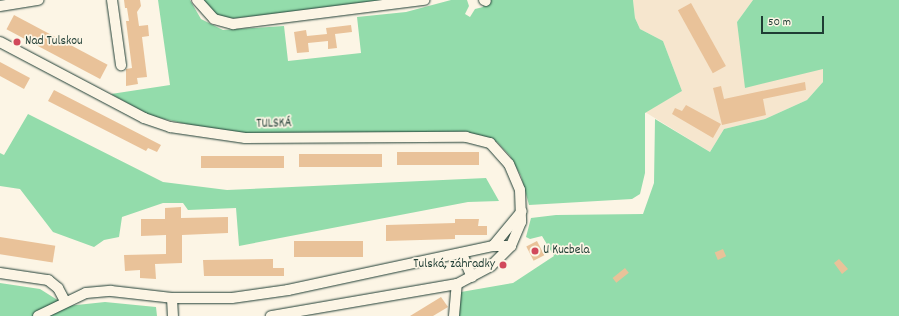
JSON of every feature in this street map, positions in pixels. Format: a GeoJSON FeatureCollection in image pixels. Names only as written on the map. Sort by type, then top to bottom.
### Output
{"type":"FeatureCollection","features":[{"type":"Feature","properties":{"kind":"street"},"geometry":{"type":"LineString","coordinates":[[0,6],[39,0]]}},
{"type":"Feature","properties":{"kind":"street"},"geometry":{"type":"LineString","coordinates":[[112,0],[121,65]]}},
{"type":"Feature","properties":{"kind":"street"},"geometry":{"type":"LineString","coordinates":[[197,0],[214,19],[233,24],[424,0]]}},
{"type":"Feature","properties":{"kind":"street","name":"TULSKÁ"},"geometry":{"type":"LineString","coordinates":[[0,42],[144,118],[196,133],[246,138],[446,136],[480,139],[497,148],[509,164],[520,190],[522,211],[520,230],[511,246],[495,262],[472,277],[457,284],[271,316]]}},
{"type":"Feature","properties":{"kind":"street"},"geometry":{"type":"LineString","coordinates":[[493,246],[522,211]]}},
{"type":"Feature","properties":{"kind":"street"},"geometry":{"type":"LineString","coordinates":[[38,316],[65,301],[97,291],[172,298],[220,299],[261,294],[462,254],[493,246],[511,246]]}},
{"type":"Feature","properties":{"kind":"street"},"geometry":{"type":"LineString","coordinates":[[462,254],[472,277]]}},
{"type":"Feature","properties":{"kind":"street"},"geometry":{"type":"LineString","coordinates":[[0,273],[48,280],[58,288],[65,301]]}},
{"type":"Feature","properties":{"kind":"street"},"geometry":{"type":"LineString","coordinates":[[454,316],[457,284]]}},
{"type":"Feature","properties":{"kind":"street"},"geometry":{"type":"LineString","coordinates":[[172,298],[173,316]]}},
{"type":"Feature","properties":{"kind":"shaded area"},"geometry":{"type":"Polygon","coordinates":[[[633,0],[753,0],[737,22],[824,69],[823,82],[807,100],[765,119],[724,129],[710,152],[645,112],[682,91],[663,41],[640,29],[635,18],[633,0]]]}},
{"type":"Feature","properties":{"kind":"green space"},"geometry":{"type":"Polygon","coordinates":[[[158,0],[190,0],[201,19],[223,30],[284,26],[288,61],[361,53],[357,17],[406,12],[451,0],[467,0],[469,6],[465,14],[470,17],[475,9],[483,7],[486,0],[633,0],[635,18],[640,29],[663,41],[682,91],[645,113],[645,173],[640,194],[632,199],[529,205],[521,176],[510,156],[497,142],[480,135],[253,134],[217,131],[151,116],[111,94],[170,85],[158,0]]]}},
{"type":"Feature","properties":{"kind":"green space"},"geometry":{"type":"Polygon","coordinates":[[[201,0],[405,0],[228,19],[216,16],[201,0]]]}},
{"type":"Feature","properties":{"kind":"green space"},"geometry":{"type":"Polygon","coordinates":[[[753,0],[899,0],[899,316],[458,316],[461,292],[513,283],[554,256],[542,236],[530,239],[526,237],[531,218],[556,215],[643,214],[654,183],[655,119],[710,152],[724,129],[765,119],[807,100],[823,82],[823,69],[745,88],[737,22],[753,0]]]}},
{"type":"Feature","properties":{"kind":"green space"},"geometry":{"type":"Polygon","coordinates":[[[28,114],[163,182],[227,190],[486,178],[499,201],[468,202],[239,246],[236,208],[188,210],[183,203],[163,203],[122,217],[119,237],[104,240],[94,247],[53,232],[20,189],[0,186],[0,153],[4,155],[28,114]]]}},
{"type":"Feature","properties":{"kind":"green space"},"geometry":{"type":"Polygon","coordinates":[[[0,283],[40,289],[67,306],[105,302],[156,307],[157,316],[0,316],[0,283]]]}},
{"type":"Feature","properties":{"kind":"building"},"geometry":{"type":"Polygon","coordinates":[[[124,0],[140,0],[141,6],[137,12],[139,26],[148,25],[149,36],[142,37],[147,77],[137,78],[138,84],[126,86],[126,69],[132,68],[126,21],[129,21],[124,0]]]}},
{"type":"Feature","properties":{"kind":"building"},"geometry":{"type":"Polygon","coordinates":[[[691,3],[726,66],[713,73],[678,10],[691,3]]]}},
{"type":"Feature","properties":{"kind":"building"},"geometry":{"type":"Polygon","coordinates":[[[14,15],[108,65],[100,79],[6,29],[14,15]]]}},
{"type":"Feature","properties":{"kind":"building"},"geometry":{"type":"Polygon","coordinates":[[[351,25],[352,32],[335,34],[337,48],[328,49],[328,41],[308,43],[309,52],[297,53],[294,32],[306,30],[307,36],[327,34],[326,28],[351,25]]]}},
{"type":"Feature","properties":{"kind":"building"},"geometry":{"type":"Polygon","coordinates":[[[0,62],[30,78],[24,89],[0,76],[0,62]]]}},
{"type":"Feature","properties":{"kind":"building"},"geometry":{"type":"Polygon","coordinates":[[[805,82],[806,90],[763,99],[766,115],[722,125],[713,88],[721,86],[724,99],[805,82]]]}},
{"type":"Feature","properties":{"kind":"building"},"geometry":{"type":"Polygon","coordinates":[[[54,90],[161,145],[157,152],[148,148],[146,151],[48,101],[54,90]]]}},
{"type":"Feature","properties":{"kind":"building"},"geometry":{"type":"Polygon","coordinates":[[[686,105],[721,124],[713,138],[672,114],[675,108],[682,111],[686,105]]]}},
{"type":"Feature","properties":{"kind":"building"},"geometry":{"type":"Polygon","coordinates":[[[397,152],[479,152],[479,165],[397,165],[397,152]]]}},
{"type":"Feature","properties":{"kind":"building"},"geometry":{"type":"Polygon","coordinates":[[[299,154],[382,154],[382,167],[299,167],[299,154]]]}},
{"type":"Feature","properties":{"kind":"building"},"geometry":{"type":"Polygon","coordinates":[[[201,156],[284,156],[284,168],[201,168],[201,156]]]}},
{"type":"Feature","properties":{"kind":"building"},"geometry":{"type":"Polygon","coordinates":[[[181,207],[181,218],[228,217],[228,233],[182,235],[182,263],[155,264],[156,279],[140,278],[140,270],[125,271],[124,255],[166,254],[166,235],[141,236],[141,219],[165,219],[165,208],[181,207]]]}},
{"type":"Feature","properties":{"kind":"building"},"geometry":{"type":"Polygon","coordinates":[[[455,219],[479,219],[478,226],[487,226],[487,235],[455,235],[455,239],[386,241],[386,225],[455,223],[455,219]]]}},
{"type":"Feature","properties":{"kind":"building"},"geometry":{"type":"Polygon","coordinates":[[[0,237],[55,246],[53,263],[0,254],[0,237]]]}},
{"type":"Feature","properties":{"kind":"building"},"geometry":{"type":"Polygon","coordinates":[[[294,241],[363,241],[363,257],[294,257],[294,241]]]}},
{"type":"Feature","properties":{"kind":"building","name":"U Kucbela"},"geometry":{"type":"Polygon","coordinates":[[[537,241],[544,255],[534,261],[526,246],[537,241]]]}},
{"type":"Feature","properties":{"kind":"building"},"geometry":{"type":"Polygon","coordinates":[[[723,249],[726,256],[718,260],[715,253],[723,249]]]}},
{"type":"Feature","properties":{"kind":"building"},"geometry":{"type":"Polygon","coordinates":[[[273,259],[273,268],[284,268],[284,276],[204,276],[203,260],[273,259]]]}},
{"type":"Feature","properties":{"kind":"building"},"geometry":{"type":"Polygon","coordinates":[[[839,259],[848,269],[842,274],[834,263],[839,259]]]}},
{"type":"Feature","properties":{"kind":"building"},"geometry":{"type":"Polygon","coordinates":[[[625,268],[629,273],[616,283],[613,278],[625,268]]]}},
{"type":"Feature","properties":{"kind":"building"},"geometry":{"type":"Polygon","coordinates":[[[441,297],[448,307],[433,316],[410,316],[441,297]]]}},
{"type":"Feature","properties":{"kind":"place","name":"Nad Tulskou"},"geometry":{"type":"Point","coordinates":[17,42]}},
{"type":"Feature","properties":{"kind":"place","name":"U Kucbela"},"geometry":{"type":"Point","coordinates":[535,251]}},
{"type":"Feature","properties":{"kind":"place","name":"Tulská, záhradky"},"geometry":{"type":"Point","coordinates":[503,265]}}]}
